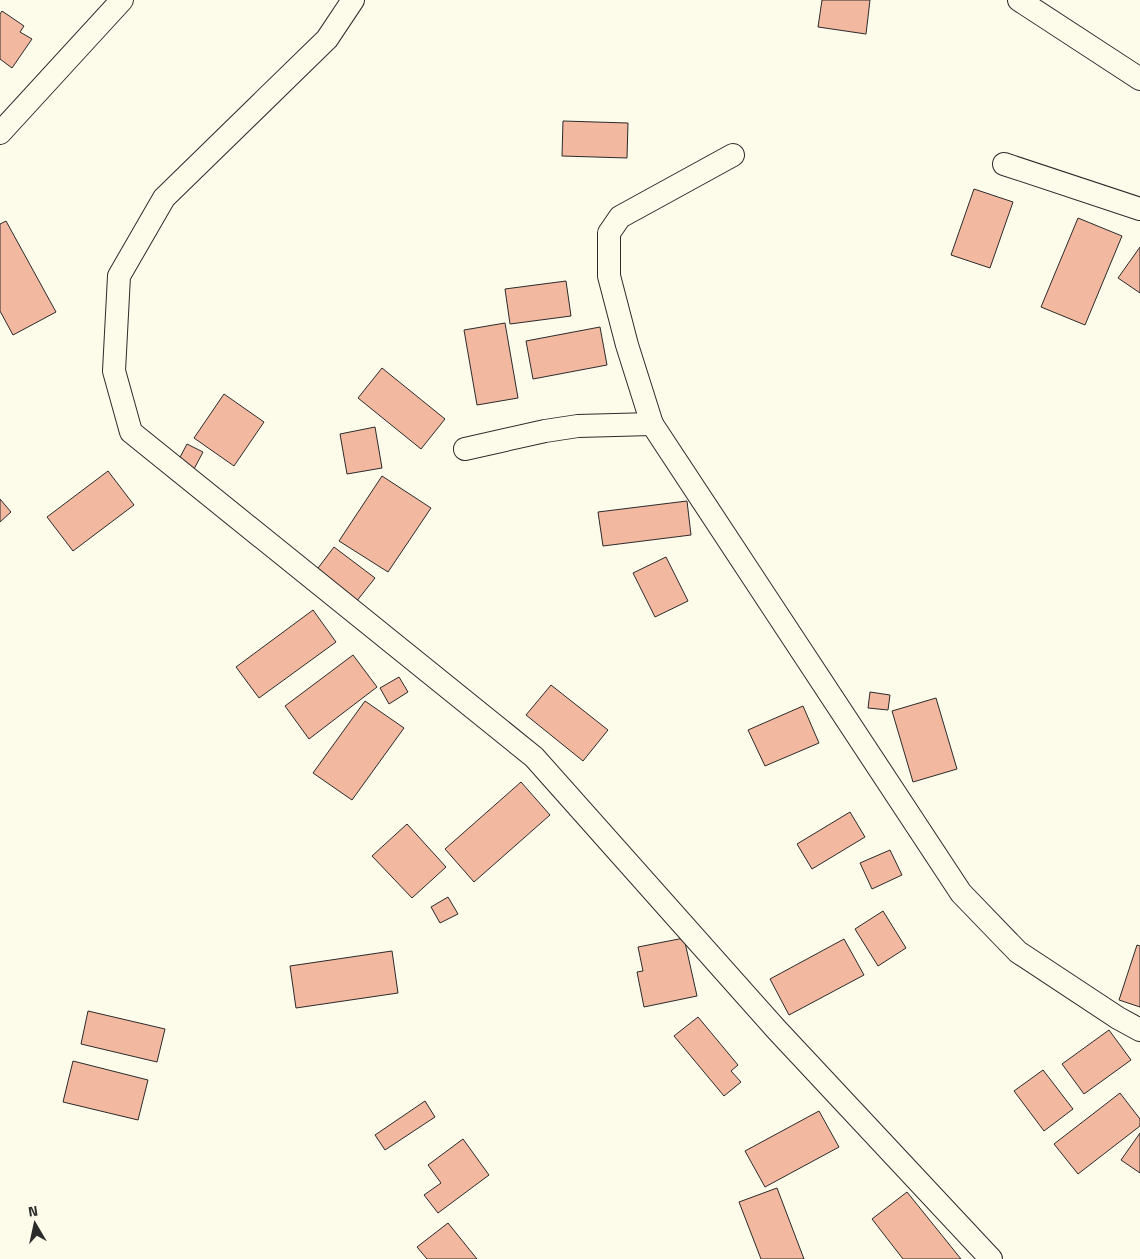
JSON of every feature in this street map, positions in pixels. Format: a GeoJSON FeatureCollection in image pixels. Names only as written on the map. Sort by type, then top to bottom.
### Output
{"type":"FeatureCollection","features":[{"type":"Feature","properties":{"kind":"street"},"geometry":{"type":"LineString","coordinates":[[0,134],[122,0]]}},
{"type":"Feature","properties":{"kind":"street"},"geometry":{"type":"LineString","coordinates":[[354,0],[327,39],[164,198],[119,276],[114,371],[131,432],[534,758],[776,1029],[991,1259]]}},
{"type":"Feature","properties":{"kind":"street"},"geometry":{"type":"LineString","coordinates":[[1019,0],[1140,79]]}},
{"type":"Feature","properties":{"kind":"street"},"geometry":{"type":"LineString","coordinates":[[733,155],[620,217],[609,233],[609,276],[627,345],[652,424],[961,893],[1018,952],[1118,1018],[1140,1030]]}},
{"type":"Feature","properties":{"kind":"street"},"geometry":{"type":"LineString","coordinates":[[1004,164],[1140,209]]}},
{"type":"Feature","properties":{"kind":"street"},"geometry":{"type":"LineString","coordinates":[[465,449],[578,426],[652,424]]}},
{"type":"Feature","properties":{"kind":"building"},"geometry":{"type":"Polygon","coordinates":[[[822,0],[870,0],[866,34],[818,27],[822,0]]]}},
{"type":"Feature","properties":{"kind":"building"},"geometry":{"type":"Polygon","coordinates":[[[2,11],[24,26],[20,32],[32,39],[12,68],[0,59],[0,14],[2,11]]]}},
{"type":"Feature","properties":{"kind":"building"},"geometry":{"type":"Polygon","coordinates":[[[563,121],[628,123],[627,158],[562,156],[563,121]]]}},
{"type":"Feature","properties":{"kind":"building"},"geometry":{"type":"Polygon","coordinates":[[[974,189],[1013,202],[990,268],[951,255],[974,189]]]}},
{"type":"Feature","properties":{"kind":"building"},"geometry":{"type":"Polygon","coordinates":[[[1078,218],[1122,236],[1085,325],[1041,307],[1078,218]]]}},
{"type":"Feature","properties":{"kind":"building"},"geometry":{"type":"Polygon","coordinates":[[[6,221],[56,312],[13,335],[0,311],[0,224],[6,221]]]}},
{"type":"Feature","properties":{"kind":"building"},"geometry":{"type":"Polygon","coordinates":[[[1140,247],[1140,293],[1118,278],[1140,247]]]}},
{"type":"Feature","properties":{"kind":"building"},"geometry":{"type":"Polygon","coordinates":[[[566,281],[571,316],[510,324],[505,289],[566,281]]]}},
{"type":"Feature","properties":{"kind":"building"},"geometry":{"type":"Polygon","coordinates":[[[505,323],[518,398],[477,405],[464,330],[505,323]]]}},
{"type":"Feature","properties":{"kind":"building"},"geometry":{"type":"Polygon","coordinates":[[[600,327],[607,365],[533,379],[526,341],[600,327]]]}},
{"type":"Feature","properties":{"kind":"building"},"geometry":{"type":"Polygon","coordinates":[[[382,368],[445,419],[421,449],[358,398],[382,368]]]}},
{"type":"Feature","properties":{"kind":"building"},"geometry":{"type":"Polygon","coordinates":[[[224,394],[264,422],[234,466],[194,438],[224,394]]]}},
{"type":"Feature","properties":{"kind":"building"},"geometry":{"type":"Polygon","coordinates":[[[375,427],[382,468],[347,474],[340,434],[375,427]]]}},
{"type":"Feature","properties":{"kind":"building"},"geometry":{"type":"Polygon","coordinates":[[[187,444],[203,452],[193,471],[177,463],[187,444]]]}},
{"type":"Feature","properties":{"kind":"building"},"geometry":{"type":"Polygon","coordinates":[[[108,471],[134,505],[73,551],[47,517],[108,471]]]}},
{"type":"Feature","properties":{"kind":"building"},"geometry":{"type":"Polygon","coordinates":[[[382,476],[431,508],[388,572],[339,541],[382,476]]]}},
{"type":"Feature","properties":{"kind":"building"},"geometry":{"type":"Polygon","coordinates":[[[0,499],[11,512],[0,522],[0,499]]]}},
{"type":"Feature","properties":{"kind":"building"},"geometry":{"type":"Polygon","coordinates":[[[687,501],[691,535],[603,546],[598,512],[687,501]]]}},
{"type":"Feature","properties":{"kind":"building"},"geometry":{"type":"Polygon","coordinates":[[[334,547],[375,578],[356,602],[315,572],[334,547]]]}},
{"type":"Feature","properties":{"kind":"building"},"geometry":{"type":"Polygon","coordinates":[[[666,557],[688,601],[655,617],[633,573],[666,557]]]}},
{"type":"Feature","properties":{"kind":"building"},"geometry":{"type":"Polygon","coordinates":[[[313,610],[336,642],[259,698],[236,667],[313,610]]]}},
{"type":"Feature","properties":{"kind":"building"},"geometry":{"type":"Polygon","coordinates":[[[353,655],[377,687],[309,739],[285,706],[353,655]]]}},
{"type":"Feature","properties":{"kind":"building"},"geometry":{"type":"Polygon","coordinates":[[[399,677],[408,692],[389,704],[380,688],[399,677]]]}},
{"type":"Feature","properties":{"kind":"building"},"geometry":{"type":"Polygon","coordinates":[[[551,685],[608,730],[583,761],[526,715],[551,685]]]}},
{"type":"Feature","properties":{"kind":"building"},"geometry":{"type":"Polygon","coordinates":[[[870,692],[890,695],[888,710],[868,708],[870,692]]]}},
{"type":"Feature","properties":{"kind":"building"},"geometry":{"type":"Polygon","coordinates":[[[936,698],[957,769],[913,782],[892,711],[936,698]]]}},
{"type":"Feature","properties":{"kind":"building"},"geometry":{"type":"Polygon","coordinates":[[[365,701],[404,728],[352,800],[313,773],[365,701]]]}},
{"type":"Feature","properties":{"kind":"building"},"geometry":{"type":"Polygon","coordinates":[[[803,706],[819,743],[765,766],[748,730],[803,706]]]}},
{"type":"Feature","properties":{"kind":"building"},"geometry":{"type":"Polygon","coordinates":[[[521,782],[550,815],[474,882],[445,849],[521,782]]]}},
{"type":"Feature","properties":{"kind":"building"},"geometry":{"type":"Polygon","coordinates":[[[850,812],[865,837],[812,869],[797,844],[850,812]]]}},
{"type":"Feature","properties":{"kind":"building"},"geometry":{"type":"Polygon","coordinates":[[[407,824],[446,867],[412,898],[372,856],[407,824]]]}},
{"type":"Feature","properties":{"kind":"building"},"geometry":{"type":"Polygon","coordinates":[[[890,850],[902,875],[872,889],[860,863],[890,850]]]}},
{"type":"Feature","properties":{"kind":"building"},"geometry":{"type":"Polygon","coordinates":[[[448,897],[458,914],[440,923],[431,907],[448,897]]]}},
{"type":"Feature","properties":{"kind":"building"},"geometry":{"type":"Polygon","coordinates":[[[883,911],[906,948],[878,966],[855,929],[883,911]]]}},
{"type":"Feature","properties":{"kind":"building"},"geometry":{"type":"Polygon","coordinates":[[[684,938],[697,996],[644,1007],[637,972],[643,971],[638,947],[684,938]]]}},
{"type":"Feature","properties":{"kind":"building"},"geometry":{"type":"Polygon","coordinates":[[[844,939],[864,975],[789,1015],[770,979],[844,939]]]}},
{"type":"Feature","properties":{"kind":"building"},"geometry":{"type":"Polygon","coordinates":[[[1137,945],[1140,946],[1140,1007],[1119,1000],[1137,945]]]}},
{"type":"Feature","properties":{"kind":"building"},"geometry":{"type":"Polygon","coordinates":[[[392,951],[398,993],[296,1008],[290,966],[392,951]]]}},
{"type":"Feature","properties":{"kind":"building"},"geometry":{"type":"Polygon","coordinates":[[[88,1011],[165,1029],[157,1062],[81,1044],[88,1011]]]}},
{"type":"Feature","properties":{"kind":"building"},"geometry":{"type":"Polygon","coordinates":[[[698,1017],[738,1065],[731,1071],[741,1082],[724,1096],[674,1036],[698,1017]]]}},
{"type":"Feature","properties":{"kind":"building"},"geometry":{"type":"Polygon","coordinates":[[[1109,1030],[1131,1060],[1084,1094],[1062,1064],[1109,1030]]]}},
{"type":"Feature","properties":{"kind":"building"},"geometry":{"type":"Polygon","coordinates":[[[73,1061],[148,1080],[138,1120],[63,1102],[73,1061]]]}},
{"type":"Feature","properties":{"kind":"building"},"geometry":{"type":"Polygon","coordinates":[[[1043,1070],[1073,1109],[1044,1131],[1014,1091],[1043,1070]]]}},
{"type":"Feature","properties":{"kind":"building"},"geometry":{"type":"Polygon","coordinates":[[[1120,1093],[1140,1119],[1140,1126],[1078,1174],[1054,1144],[1120,1093]]]}},
{"type":"Feature","properties":{"kind":"building"},"geometry":{"type":"Polygon","coordinates":[[[425,1101],[435,1117],[385,1150],[375,1135],[425,1101]]]}},
{"type":"Feature","properties":{"kind":"building"},"geometry":{"type":"Polygon","coordinates":[[[819,1111],[839,1147],[765,1187],[745,1151],[819,1111]]]}},
{"type":"Feature","properties":{"kind":"building"},"geometry":{"type":"Polygon","coordinates":[[[1140,1133],[1140,1173],[1121,1160],[1140,1133]]]}},
{"type":"Feature","properties":{"kind":"building"},"geometry":{"type":"Polygon","coordinates":[[[463,1139],[489,1175],[438,1213],[424,1195],[441,1183],[428,1165],[463,1139]]]}},
{"type":"Feature","properties":{"kind":"building"},"geometry":{"type":"Polygon","coordinates":[[[777,1188],[804,1259],[761,1259],[739,1202],[777,1188]]]}},
{"type":"Feature","properties":{"kind":"building"},"geometry":{"type":"Polygon","coordinates":[[[907,1192],[961,1259],[903,1259],[872,1219],[907,1192]]]}},
{"type":"Feature","properties":{"kind":"building"},"geometry":{"type":"Polygon","coordinates":[[[448,1223],[477,1259],[427,1259],[417,1247],[448,1223]]]}}]}
